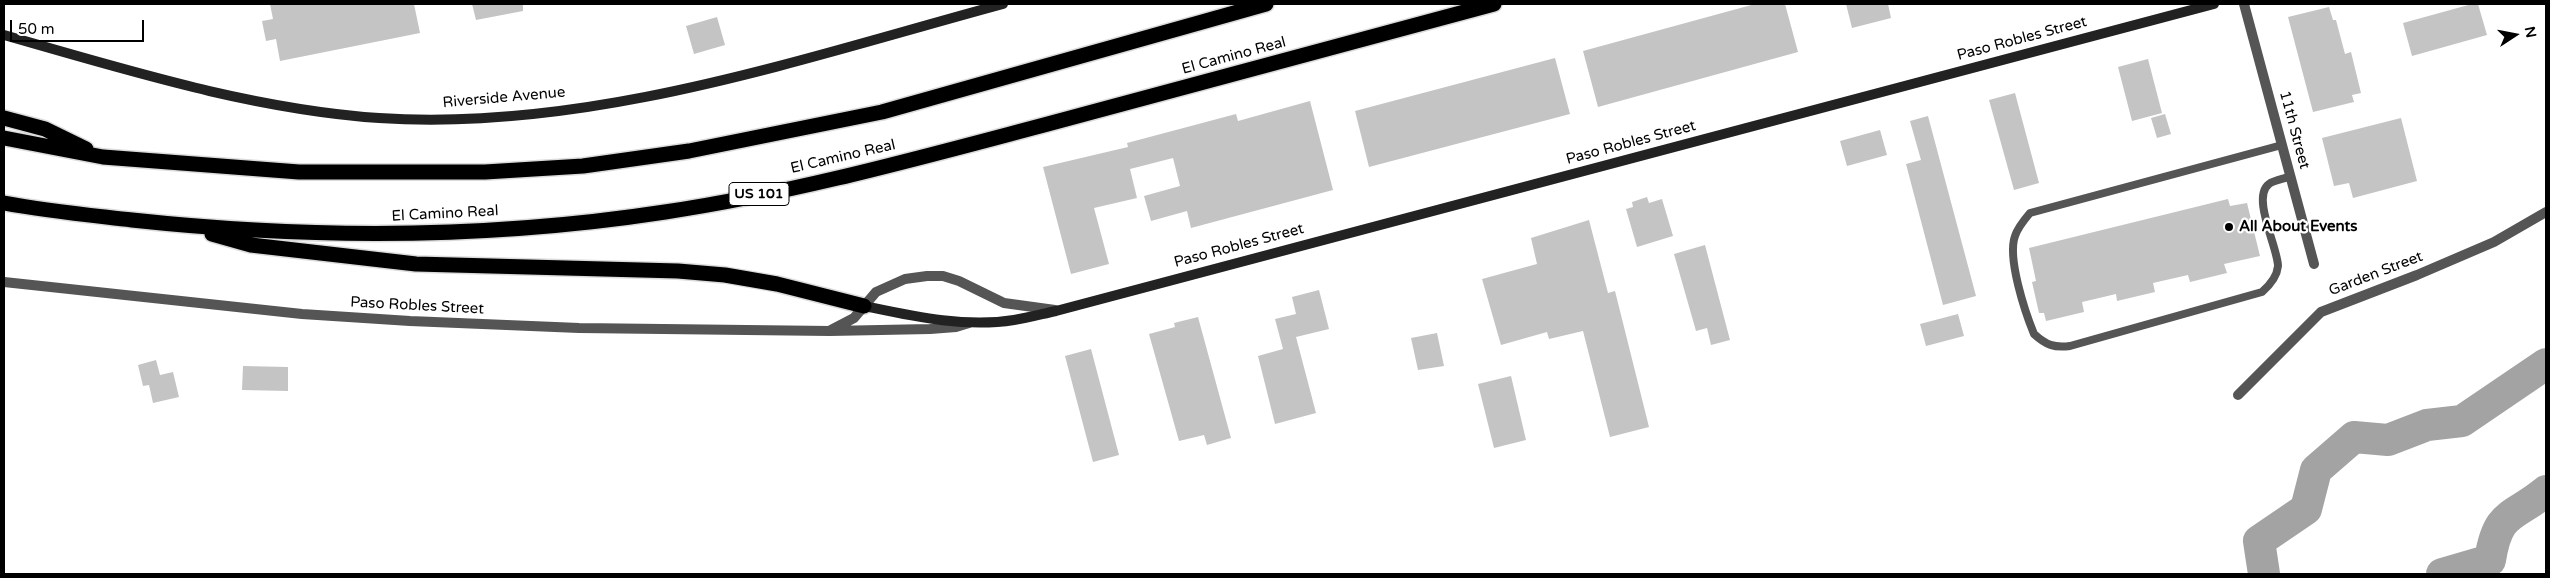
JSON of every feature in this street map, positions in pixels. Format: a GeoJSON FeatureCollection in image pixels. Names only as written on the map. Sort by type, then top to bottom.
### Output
{"type":"FeatureCollection","features":[{"type":"Feature","properties":{"kind":"highway"},"geometry":{"type":"LineString","coordinates":[[4,138],[104,157],[299,172],[485,172],[593,164],[689,151],[882,112],[1266,4]]}},
{"type":"Feature","properties":{"kind":"highway","name":"El Camino Real"},"geometry":{"type":"LineString","coordinates":[[4,203],[37,209],[179,225],[278,232],[410,235],[544,225],[665,212],[916,159],[1494,4]]}},
{"type":"Feature","properties":{"kind":"highway"},"geometry":{"type":"LineString","coordinates":[[4,118],[45,129],[104,157]]}},
{"type":"Feature","properties":{"kind":"highway"},"geometry":{"type":"LineString","coordinates":[[179,225],[251,245],[416,264],[678,271],[725,275],[777,284],[864,306]]}},
{"type":"Feature","properties":{"kind":"street","name":"Riverside Avenue"},"geometry":{"type":"LineString","coordinates":[[4,35],[180,85],[282,106],[379,118],[462,119],[531,114],[620,101],[731,77],[1003,4]]}},
{"type":"Feature","properties":{"kind":"street","name":"Paso Robles Street"},"geometry":{"type":"LineString","coordinates":[[864,306],[934,320],[970,322],[1012,320],[1056,311],[2214,4]]}},
{"type":"Feature","properties":{"kind":"street","name":"11th Street"},"geometry":{"type":"LineString","coordinates":[[2244,4],[2314,264]]}},
{"type":"Feature","properties":{"kind":"street","name":"Garden Street"},"geometry":{"type":"LineString","coordinates":[[2238,395],[2321,312],[2417,276],[2494,242],[2546,212]]}},
{"type":"Feature","properties":{"kind":"street","name":"Paso Robles Street"},"geometry":{"type":"LineString","coordinates":[[830,331],[854,318],[876,292],[905,279],[943,276],[959,281],[1004,303],[1056,311]]}},
{"type":"Feature","properties":{"kind":"street","name":"Paso Robles Street"},"geometry":{"type":"LineString","coordinates":[[4,282],[302,314],[410,321],[579,328],[830,331],[930,329],[956,327],[970,322]]}},
{"type":"Feature","properties":{"kind":"lane"},"geometry":{"type":"LineString","coordinates":[[2282,145],[2030,213],[2021,223],[2014,237],[2012,256],[2034,334],[2044,343],[2057,348],[2070,346],[2262,292],[2271,283],[2278,266],[2263,206],[2264,190],[2269,184],[2291,176]]}},
{"type":"Feature","properties":{"kind":"building"},"geometry":{"type":"Polygon","coordinates":[[[270,4],[414,4],[420,33],[280,61],[276,39],[266,41],[262,21],[273,19],[270,4]]]}},
{"type":"Feature","properties":{"kind":"building"},"geometry":{"type":"Polygon","coordinates":[[[472,4],[523,4],[523,11],[476,20],[472,4]]]}},
{"type":"Feature","properties":{"kind":"building"},"geometry":{"type":"Polygon","coordinates":[[[1755,4],[1785,4],[1798,52],[1598,107],[1583,51],[1755,4]]]}},
{"type":"Feature","properties":{"kind":"building"},"geometry":{"type":"Polygon","coordinates":[[[1846,4],[1888,4],[1891,18],[1852,28],[1846,4]]]}},
{"type":"Feature","properties":{"kind":"building"},"geometry":{"type":"Polygon","coordinates":[[[2478,4],[2487,35],[2412,56],[2403,23],[2478,4]]]}},
{"type":"Feature","properties":{"kind":"building"},"geometry":{"type":"Polygon","coordinates":[[[2329,7],[2333,20],[2336,20],[2345,54],[2351,52],[2361,93],[2352,95],[2354,102],[2313,112],[2288,17],[2329,7]]]}},
{"type":"Feature","properties":{"kind":"building"},"geometry":{"type":"Polygon","coordinates":[[[717,17],[725,45],[694,54],[686,26],[717,17]]]}},
{"type":"Feature","properties":{"kind":"building"},"geometry":{"type":"Polygon","coordinates":[[[1555,58],[1570,114],[1369,167],[1355,111],[1555,58]]]}},
{"type":"Feature","properties":{"kind":"building"},"geometry":{"type":"Polygon","coordinates":[[[2148,59],[2162,113],[2132,121],[2118,67],[2148,59]]]}},
{"type":"Feature","properties":{"kind":"building"},"geometry":{"type":"Polygon","coordinates":[[[2015,93],[2039,183],[2014,190],[1989,100],[2015,93]]]}},
{"type":"Feature","properties":{"kind":"building"},"geometry":{"type":"Polygon","coordinates":[[[1310,101],[1333,190],[1191,228],[1187,211],[1151,221],[1144,196],[1180,186],[1173,158],[1130,169],[1137,198],[1094,208],[1109,264],[1071,274],[1043,167],[1128,147],[1127,143],[1236,114],[1238,121],[1310,101]]]}},
{"type":"Feature","properties":{"kind":"building"},"geometry":{"type":"Polygon","coordinates":[[[2165,114],[2171,134],[2157,138],[2151,118],[2165,114]]]}},
{"type":"Feature","properties":{"kind":"building"},"geometry":{"type":"Polygon","coordinates":[[[1928,116],[1976,296],[1943,305],[1906,164],[1921,160],[1910,121],[1928,116]]]}},
{"type":"Feature","properties":{"kind":"building"},"geometry":{"type":"Polygon","coordinates":[[[2401,118],[2417,181],[2353,198],[2349,183],[2334,186],[2322,138],[2401,118]]]}},
{"type":"Feature","properties":{"kind":"building"},"geometry":{"type":"Polygon","coordinates":[[[1880,130],[1887,155],[1847,166],[1840,141],[1880,130]]]}},
{"type":"Feature","properties":{"kind":"building"},"geometry":{"type":"Polygon","coordinates":[[[1647,197],[1649,203],[1662,199],[1673,236],[1637,247],[1626,209],[1633,207],[1632,202],[1647,197]]]}},
{"type":"Feature","properties":{"kind":"building"},"geometry":{"type":"Polygon","coordinates":[[[2228,199],[2230,206],[2247,203],[2260,256],[2224,264],[2227,273],[2190,282],[2188,275],[2153,283],[2155,292],[2117,301],[2116,294],[2082,302],[2084,312],[2046,321],[2044,313],[2039,313],[2032,282],[2036,281],[2029,248],[2228,199]]]}},
{"type":"Feature","properties":{"kind":"building"},"geometry":{"type":"Polygon","coordinates":[[[1589,220],[1608,293],[1615,291],[1649,427],[1610,437],[1583,331],[1549,339],[1547,332],[1501,345],[1482,279],[1537,264],[1531,238],[1589,220]]]}},
{"type":"Feature","properties":{"kind":"building"},"geometry":{"type":"Polygon","coordinates":[[[1705,245],[1730,340],[1711,345],[1707,328],[1696,331],[1674,254],[1705,245]]]}},
{"type":"Feature","properties":{"kind":"building"},"geometry":{"type":"Polygon","coordinates":[[[1319,290],[1329,329],[1296,337],[1316,413],[1275,424],[1258,356],[1283,349],[1275,319],[1296,314],[1292,297],[1319,290]]]}},
{"type":"Feature","properties":{"kind":"building"},"geometry":{"type":"Polygon","coordinates":[[[1958,314],[1964,336],[1926,346],[1920,324],[1958,314]]]}},
{"type":"Feature","properties":{"kind":"building"},"geometry":{"type":"Polygon","coordinates":[[[1198,317],[1231,438],[1207,445],[1204,435],[1179,441],[1149,334],[1175,327],[1174,323],[1198,317]]]}},
{"type":"Feature","properties":{"kind":"building"},"geometry":{"type":"Polygon","coordinates":[[[1437,333],[1444,366],[1418,370],[1411,338],[1437,333]]]}},
{"type":"Feature","properties":{"kind":"building"},"geometry":{"type":"Polygon","coordinates":[[[1091,349],[1119,455],[1093,462],[1065,356],[1091,349]]]}},
{"type":"Feature","properties":{"kind":"building"},"geometry":{"type":"Polygon","coordinates":[[[156,360],[160,375],[173,372],[179,397],[153,403],[149,385],[143,386],[138,365],[156,360]]]}},
{"type":"Feature","properties":{"kind":"building"},"geometry":{"type":"Polygon","coordinates":[[[243,366],[288,367],[288,391],[242,390],[243,366]]]}},
{"type":"Feature","properties":{"kind":"building"},"geometry":{"type":"Polygon","coordinates":[[[1511,376],[1526,440],[1494,448],[1478,384],[1511,376]]]}},
{"type":"Feature","properties":{"kind":"waterway"},"geometry":{"type":"LineString","coordinates":[[2264,574],[2259,541],[2306,509],[2316,470],[2354,437],[2388,440],[2427,425],[2462,421],[2546,364]]}},
{"type":"Feature","properties":{"kind":"waterway"},"geometry":{"type":"LineString","coordinates":[[2442,574],[2490,560],[2493,544],[2502,524],[2508,517],[2546,491]]}},
{"type":"Feature","properties":{"kind":"place","name":"All About Events"},"geometry":{"type":"Point","coordinates":[2229,227]}}]}
